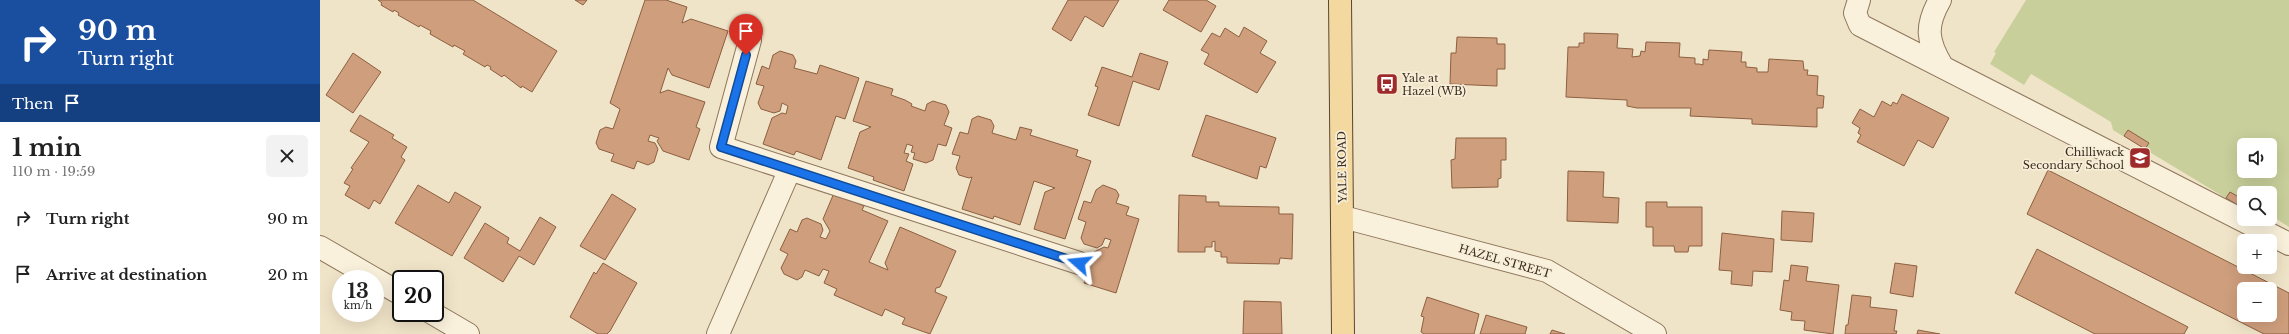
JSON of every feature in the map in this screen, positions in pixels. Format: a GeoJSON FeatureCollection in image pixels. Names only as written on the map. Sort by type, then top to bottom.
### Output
{"type":"FeatureCollection","features":[{"type":"Feature","properties":{"kind":"main road","name":"YALE ROAD"},"geometry":{"type":"LineString","coordinates":[[1338,1],[1343,217],[1343,334]]}},
{"type":"Feature","properties":{"kind":"street"},"geometry":{"type":"LineString","coordinates":[[1858,0],[1855,13],[1860,24],[2289,244]]}},
{"type":"Feature","properties":{"kind":"street"},"geometry":{"type":"LineString","coordinates":[[1940,0],[1935,9],[1928,34],[1933,51],[1942,66]]}},
{"type":"Feature","properties":{"kind":"street"},"geometry":{"type":"LineString","coordinates":[[750,40],[721,147],[1079,263]]}},
{"type":"Feature","properties":{"kind":"street"},"geometry":{"type":"LineString","coordinates":[[718,334],[790,169]]}},
{"type":"Feature","properties":{"kind":"street","name":"HAZEL STREET"},"geometry":{"type":"LineString","coordinates":[[1343,217],[1547,271],[1655,334]]}},
{"type":"Feature","properties":{"kind":"street"},"geometry":{"type":"LineString","coordinates":[[320,246],[360,270]]}},
{"type":"Feature","properties":{"kind":"street"},"geometry":{"type":"LineString","coordinates":[[444,320],[468,334]]}},
{"type":"Feature","properties":{"kind":"green space"},"geometry":{"type":"Polygon","coordinates":[[[2026,0],[2289,0],[2289,227],[2277,219],[2277,186],[2237,186],[2237,205],[2113,130],[2111,122],[2031,74],[2024,85],[1990,64],[1996,53],[1994,52],[2026,0]]]}},
{"type":"Feature","properties":{"kind":"building"},"geometry":{"type":"Polygon","coordinates":[[[378,0],[473,0],[557,51],[532,92],[522,86],[521,88],[504,75],[502,77],[490,69],[491,67],[487,65],[485,67],[463,54],[465,51],[454,45],[453,47],[430,34],[431,31],[420,25],[419,27],[398,15],[399,13],[394,10],[393,12],[381,5],[382,3],[378,0]]]}},
{"type":"Feature","properties":{"kind":"building"},"geometry":{"type":"Polygon","coordinates":[[[575,0],[587,0],[583,5],[575,0]]]}},
{"type":"Feature","properties":{"kind":"building"},"geometry":{"type":"Polygon","coordinates":[[[645,0],[666,0],[687,7],[682,23],[691,19],[728,31],[709,88],[672,75],[668,68],[660,93],[668,90],[705,102],[696,127],[700,129],[689,160],[663,151],[657,141],[659,138],[650,135],[648,141],[655,143],[658,149],[654,162],[648,165],[637,161],[634,169],[611,161],[614,154],[599,149],[596,143],[600,130],[606,127],[613,129],[620,109],[610,103],[645,0]]]}},
{"type":"Feature","properties":{"kind":"building"},"geometry":{"type":"Polygon","coordinates":[[[1068,0],[1119,0],[1103,27],[1085,16],[1071,41],[1052,29],[1068,0]]]}},
{"type":"Feature","properties":{"kind":"building"},"geometry":{"type":"Polygon","coordinates":[[[1169,0],[1206,0],[1216,6],[1201,32],[1163,10],[1169,0]]]}},
{"type":"Feature","properties":{"kind":"building"},"geometry":{"type":"Polygon","coordinates":[[[1244,27],[1267,41],[1260,53],[1276,62],[1257,93],[1204,64],[1209,54],[1201,50],[1212,33],[1220,37],[1225,28],[1239,37],[1244,27]]]}},
{"type":"Feature","properties":{"kind":"building"},"geometry":{"type":"Polygon","coordinates":[[[1584,33],[1618,34],[1617,48],[1633,49],[1632,57],[1640,56],[1641,51],[1645,52],[1646,42],[1680,43],[1679,57],[1695,58],[1695,64],[1703,65],[1703,59],[1708,60],[1709,50],[1742,52],[1741,62],[1746,62],[1746,67],[1757,68],[1757,72],[1768,72],[1769,59],[1803,61],[1804,70],[1808,70],[1807,75],[1818,76],[1817,95],[1824,96],[1823,108],[1817,108],[1817,127],[1752,124],[1752,119],[1690,116],[1691,108],[1637,108],[1627,106],[1627,100],[1566,97],[1568,47],[1579,47],[1579,43],[1584,43],[1584,33]]]}},
{"type":"Feature","properties":{"kind":"building"},"geometry":{"type":"Polygon","coordinates":[[[1457,37],[1497,38],[1497,44],[1505,44],[1505,69],[1497,69],[1497,86],[1450,84],[1451,53],[1456,53],[1457,37]]]}},
{"type":"Feature","properties":{"kind":"building"},"geometry":{"type":"Polygon","coordinates":[[[780,51],[793,55],[796,61],[794,68],[817,74],[820,65],[859,78],[845,119],[836,116],[821,160],[796,151],[794,155],[763,144],[772,118],[782,113],[786,114],[788,106],[782,103],[780,111],[774,113],[761,109],[758,103],[764,86],[756,84],[762,66],[769,69],[773,55],[780,51]]]}},
{"type":"Feature","properties":{"kind":"building"},"geometry":{"type":"Polygon","coordinates":[[[353,53],[381,72],[353,113],[326,95],[353,53]]]}},
{"type":"Feature","properties":{"kind":"building"},"geometry":{"type":"Polygon","coordinates":[[[1140,53],[1168,62],[1159,90],[1133,81],[1119,126],[1088,115],[1098,87],[1095,86],[1102,67],[1132,77],[1140,53]]]}},
{"type":"Feature","properties":{"kind":"building"},"geometry":{"type":"Polygon","coordinates":[[[866,81],[893,89],[891,95],[905,100],[912,104],[911,106],[925,111],[927,104],[933,101],[946,105],[949,112],[944,125],[952,128],[946,146],[938,144],[933,160],[926,163],[913,159],[915,153],[911,152],[913,146],[907,144],[904,153],[909,154],[906,161],[913,164],[904,191],[873,180],[874,177],[848,168],[860,132],[871,127],[853,121],[866,81]]]}},
{"type":"Feature","properties":{"kind":"building"},"geometry":{"type":"Polygon","coordinates":[[[1902,94],[1949,118],[1933,148],[1918,140],[1904,166],[1857,142],[1861,135],[1858,133],[1860,128],[1852,123],[1860,109],[1874,117],[1882,101],[1891,106],[1893,102],[1897,104],[1902,94]]]}},
{"type":"Feature","properties":{"kind":"building"},"geometry":{"type":"Polygon","coordinates":[[[360,115],[394,135],[392,138],[407,147],[401,157],[405,160],[380,204],[374,200],[369,209],[345,195],[350,186],[344,183],[353,169],[351,168],[369,142],[350,131],[360,115]]]}},
{"type":"Feature","properties":{"kind":"building"},"geometry":{"type":"Polygon","coordinates":[[[1206,115],[1276,138],[1266,168],[1260,166],[1257,179],[1192,156],[1206,115]]]}},
{"type":"Feature","properties":{"kind":"building"},"geometry":{"type":"Polygon","coordinates":[[[978,116],[991,120],[994,126],[992,133],[1016,140],[1020,127],[1032,130],[1030,135],[1078,150],[1076,156],[1091,161],[1065,239],[1034,229],[1045,192],[1055,188],[1034,181],[1020,225],[994,216],[993,219],[962,209],[972,177],[969,178],[959,175],[956,168],[960,156],[952,154],[960,132],[968,134],[972,119],[978,116]]]}},
{"type":"Feature","properties":{"kind":"building"},"geometry":{"type":"Polygon","coordinates":[[[2128,130],[2149,143],[2145,149],[2124,136],[2128,130]]]}},
{"type":"Feature","properties":{"kind":"building"},"geometry":{"type":"Polygon","coordinates":[[[1456,138],[1506,138],[1506,160],[1501,160],[1501,178],[1498,179],[1498,187],[1452,188],[1451,160],[1455,159],[1456,138]]]}},
{"type":"Feature","properties":{"kind":"building"},"geometry":{"type":"Polygon","coordinates":[[[2048,170],[2237,266],[2237,274],[2252,274],[2267,282],[2237,282],[2237,320],[2027,214],[2048,170]]]}},
{"type":"Feature","properties":{"kind":"building"},"geometry":{"type":"Polygon","coordinates":[[[1568,171],[1604,172],[1603,197],[1619,198],[1618,223],[1567,221],[1568,171]]]}},
{"type":"Feature","properties":{"kind":"building"},"geometry":{"type":"Polygon","coordinates":[[[418,185],[449,203],[455,192],[481,207],[452,256],[395,223],[418,185]]]}},
{"type":"Feature","properties":{"kind":"building"},"geometry":{"type":"Polygon","coordinates":[[[1103,185],[1116,190],[1119,195],[1116,203],[1129,207],[1126,215],[1139,219],[1116,293],[1084,283],[1094,252],[1104,247],[1108,248],[1111,240],[1105,238],[1102,245],[1097,248],[1084,244],[1081,238],[1086,222],[1078,219],[1084,201],[1091,203],[1096,190],[1103,185]]]}},
{"type":"Feature","properties":{"kind":"building"},"geometry":{"type":"Polygon","coordinates":[[[2230,192],[2237,196],[2237,205],[2226,198],[2230,192]]]}},
{"type":"Feature","properties":{"kind":"building"},"geometry":{"type":"Polygon","coordinates":[[[834,193],[864,206],[862,210],[888,221],[869,262],[888,270],[885,263],[900,227],[956,251],[940,287],[936,288],[935,292],[947,297],[930,334],[902,324],[905,318],[885,309],[882,316],[834,295],[837,289],[824,283],[829,271],[823,269],[819,276],[805,270],[802,277],[797,280],[784,274],[781,268],[788,254],[780,250],[790,229],[797,232],[802,220],[807,218],[821,224],[823,230],[820,237],[826,239],[830,231],[823,219],[834,193]]]}},
{"type":"Feature","properties":{"kind":"building"},"geometry":{"type":"Polygon","coordinates":[[[612,194],[636,209],[605,260],[580,246],[612,194]]]}},
{"type":"Feature","properties":{"kind":"building"},"geometry":{"type":"Polygon","coordinates":[[[1179,195],[1206,196],[1206,202],[1219,202],[1219,206],[1279,207],[1279,214],[1293,214],[1292,259],[1280,258],[1279,264],[1227,263],[1227,257],[1221,257],[1221,252],[1215,251],[1215,241],[1212,242],[1212,247],[1205,247],[1205,252],[1178,252],[1179,195]]]}},
{"type":"Feature","properties":{"kind":"building"},"geometry":{"type":"Polygon","coordinates":[[[1646,202],[1667,202],[1667,207],[1702,207],[1702,246],[1689,246],[1688,252],[1675,252],[1674,246],[1653,246],[1653,227],[1646,227],[1646,202]]]}},
{"type":"Feature","properties":{"kind":"building"},"geometry":{"type":"Polygon","coordinates":[[[1782,211],[1814,213],[1812,242],[1781,240],[1782,211]]]}},
{"type":"Feature","properties":{"kind":"building"},"geometry":{"type":"Polygon","coordinates":[[[540,217],[556,227],[534,265],[519,256],[503,282],[464,258],[485,223],[509,238],[507,243],[520,251],[540,217]]]}},
{"type":"Feature","properties":{"kind":"building"},"geometry":{"type":"Polygon","coordinates":[[[1722,233],[1774,239],[1772,272],[1753,271],[1752,286],[1731,284],[1732,271],[1719,270],[1722,233]]]}},
{"type":"Feature","properties":{"kind":"building"},"geometry":{"type":"Polygon","coordinates":[[[2037,249],[2188,327],[2184,334],[2095,334],[2015,293],[2037,249]]]}},
{"type":"Feature","properties":{"kind":"building"},"geometry":{"type":"Polygon","coordinates":[[[603,263],[637,283],[610,331],[607,334],[598,334],[570,317],[594,272],[596,274],[603,263]]]}},
{"type":"Feature","properties":{"kind":"building"},"geometry":{"type":"Polygon","coordinates":[[[1895,263],[1917,266],[1913,297],[1890,293],[1895,263]]]}},
{"type":"Feature","properties":{"kind":"building"},"geometry":{"type":"Polygon","coordinates":[[[1791,265],[1808,267],[1806,281],[1839,285],[1833,334],[1804,330],[1805,321],[1791,320],[1792,312],[1780,310],[1784,280],[1789,281],[1791,265]]]}},
{"type":"Feature","properties":{"kind":"building"},"geometry":{"type":"Polygon","coordinates":[[[2277,287],[2289,293],[2289,334],[2264,334],[2240,322],[2277,322],[2277,287]]]}},
{"type":"Feature","properties":{"kind":"building"},"geometry":{"type":"Polygon","coordinates":[[[1852,295],[1871,297],[1870,307],[1897,310],[1894,331],[1897,331],[1896,334],[1845,334],[1846,325],[1848,325],[1852,295]]]}},
{"type":"Feature","properties":{"kind":"building"},"geometry":{"type":"Polygon","coordinates":[[[1427,297],[1479,314],[1474,334],[1424,334],[1421,332],[1424,317],[1421,316],[1427,297]]]}},
{"type":"Feature","properties":{"kind":"building"},"geometry":{"type":"Polygon","coordinates":[[[1244,301],[1281,302],[1282,334],[1243,334],[1244,301]]]}},
{"type":"Feature","properties":{"kind":"building"},"geometry":{"type":"Polygon","coordinates":[[[1486,315],[1527,327],[1525,334],[1480,334],[1486,315]]]}},
{"type":"Feature","properties":{"kind":"building"},"geometry":{"type":"Polygon","coordinates":[[[1552,330],[1565,334],[1550,334],[1552,330]]]}},
{"type":"Feature","properties":{"kind":"building"},"geometry":{"type":"Polygon","coordinates":[[[1918,330],[1940,334],[1917,334],[1918,330]]]}},
{"type":"Feature","properties":{"kind":"place","name":"Yale at Hazel (WB)"},"geometry":{"type":"Point","coordinates":[1387,84]}},
{"type":"Feature","properties":{"kind":"place","name":"Chilliwack Secondary School"},"geometry":{"type":"Point","coordinates":[2140,158]}},
{"type":"Feature","properties":{"kind":"route"},"geometry":{"type":"LineString","coordinates":[[746,55],[721,147],[1079,263]]}}]}
